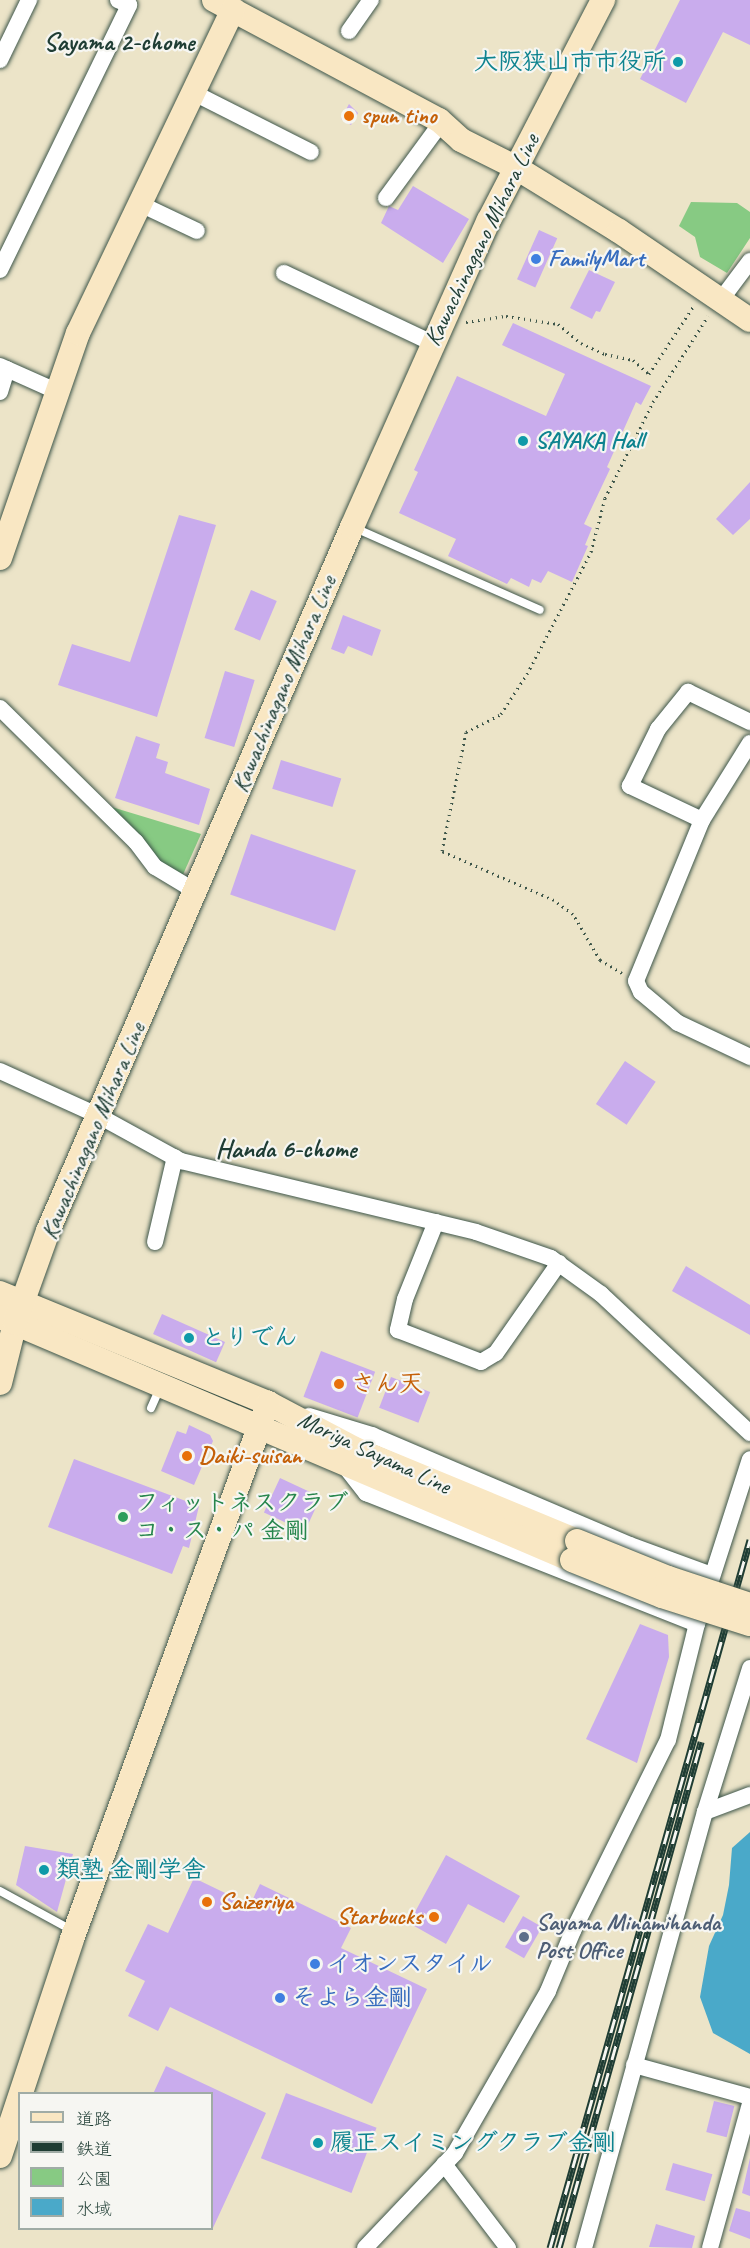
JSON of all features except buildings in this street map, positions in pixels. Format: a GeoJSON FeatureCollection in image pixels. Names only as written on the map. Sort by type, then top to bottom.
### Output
{"type":"FeatureCollection","features":[{"type":"Feature","properties":{"kind":"main road","name":"Kawachinagano Mihara Line"},"geometry":{"type":"LineString","coordinates":[[0,1383],[13,1314],[352,527],[432,344],[516,167],[603,0]]}},
{"type":"Feature","properties":{"kind":"main road"},"geometry":{"type":"LineString","coordinates":[[1,560],[56,391],[78,333],[192,92],[228,3],[441,123],[461,140],[516,167],[619,231],[750,320]]}},
{"type":"Feature","properties":{"kind":"main road","name":"Moriya Sayama Line"},"geometry":{"type":"LineString","coordinates":[[0,1293],[13,1314],[161,1385],[342,1463],[575,1550],[750,1605]]}},
{"type":"Feature","properties":{"kind":"main road","name":"Moriya Sayama Line"},"geometry":{"type":"LineString","coordinates":[[13,1314],[268,1404],[355,1449],[575,1550],[662,1596],[750,1624]]}},
{"type":"Feature","properties":{"kind":"main road"},"geometry":{"type":"LineString","coordinates":[[21,2092],[75,1932],[268,1404]]}},
{"type":"Feature","properties":{"kind":"main road"},"geometry":{"type":"LineString","coordinates":[[0,2156],[18,2102]]}},
{"type":"Feature","properties":{"kind":"street"},"geometry":{"type":"LineString","coordinates":[[0,60],[29,0]]}},
{"type":"Feature","properties":{"kind":"street"},"geometry":{"type":"LineString","coordinates":[[0,270],[129,6],[118,0]]}},
{"type":"Feature","properties":{"kind":"street"},"geometry":{"type":"LineString","coordinates":[[349,31],[370,0]]}},
{"type":"Feature","properties":{"kind":"street"},"geometry":{"type":"LineString","coordinates":[[192,92],[311,152]]}},
{"type":"Feature","properties":{"kind":"street"},"geometry":{"type":"LineString","coordinates":[[386,198],[441,123]]}},
{"type":"Feature","properties":{"kind":"street"},"geometry":{"type":"LineString","coordinates":[[138,203],[197,231]]}},
{"type":"Feature","properties":{"kind":"street"},"geometry":{"type":"LineString","coordinates":[[712,295],[750,261]]}},
{"type":"Feature","properties":{"kind":"street"},"geometry":{"type":"LineString","coordinates":[[284,273],[432,344]]}},
{"type":"Feature","properties":{"kind":"street"},"geometry":{"type":"LineString","coordinates":[[0,392],[3,367],[56,391]]}},
{"type":"Feature","properties":{"kind":"street"},"geometry":{"type":"LineString","coordinates":[[702,820],[630,786],[658,729],[688,692],[750,722]]}},
{"type":"Feature","properties":{"kind":"street"},"geometry":{"type":"LineString","coordinates":[[0,708],[136,842],[156,867],[195,891]]}},
{"type":"Feature","properties":{"kind":"street"},"geometry":{"type":"LineString","coordinates":[[750,743],[702,820],[636,981],[641,992],[678,1023],[750,1057]]}},
{"type":"Feature","properties":{"kind":"street"},"geometry":{"type":"LineString","coordinates":[[0,1071],[99,1116],[176,1157],[436,1222],[514,1244],[559,1263],[600,1294],[750,1433]]}},
{"type":"Feature","properties":{"kind":"street"},"geometry":{"type":"LineString","coordinates":[[155,1242],[176,1157]]}},
{"type":"Feature","properties":{"kind":"street"},"geometry":{"type":"LineString","coordinates":[[436,1222],[405,1299],[398,1330],[481,1362],[495,1353],[559,1263]]}},
{"type":"Feature","properties":{"kind":"street"},"geometry":{"type":"LineString","coordinates":[[268,1404],[372,1435],[630,1545],[712,1575]]}},
{"type":"Feature","properties":{"kind":"street"},"geometry":{"type":"LineString","coordinates":[[365,2248],[444,2164],[473,2126],[548,1991],[573,1931],[668,1740],[697,1624],[750,1459]]}},
{"type":"Feature","properties":{"kind":"street"},"geometry":{"type":"LineString","coordinates":[[342,1463],[366,1493],[697,1624]]}},
{"type":"Feature","properties":{"kind":"street"},"geometry":{"type":"LineString","coordinates":[[584,2248],[705,1812],[750,1668]]}},
{"type":"Feature","properties":{"kind":"street"},"geometry":{"type":"LineString","coordinates":[[705,1812],[750,1795]]}},
{"type":"Feature","properties":{"kind":"street"},"geometry":{"type":"LineString","coordinates":[[634,2065],[750,2097]]}},
{"type":"Feature","properties":{"kind":"street"},"geometry":{"type":"LineString","coordinates":[[710,2248],[750,2104]]}},
{"type":"Feature","properties":{"kind":"street"},"geometry":{"type":"LineString","coordinates":[[444,2164],[508,2248]]}},
{"type":"Feature","properties":{"kind":"lane"},"geometry":{"type":"LineString","coordinates":[[352,527],[540,610]]}},
{"type":"Feature","properties":{"kind":"lane"},"geometry":{"type":"LineString","coordinates":[[151,1408],[161,1385]]}},
{"type":"Feature","properties":{"kind":"lane"},"geometry":{"type":"LineString","coordinates":[[0,1891],[75,1932]]}},
{"type":"Feature","properties":{"kind":"path"},"geometry":{"type":"LineString","coordinates":[[466,322],[506,316],[558,324],[581,343],[633,360],[649,374],[712,295]]}},
{"type":"Feature","properties":{"kind":"path"},"geometry":{"type":"LineString","coordinates":[[636,981],[600,960],[573,914],[554,900],[441,851],[466,732],[501,714],[527,674],[591,552],[605,498],[653,402],[712,295]]}},
{"type":"Feature","properties":{"kind":"green space"},"geometry":{"type":"Polygon","coordinates":[[[691,202],[737,203],[750,212],[750,238],[727,273],[700,257],[695,237],[679,226],[691,202]]]}},
{"type":"Feature","properties":{"kind":"green space"},"geometry":{"type":"Polygon","coordinates":[[[105,805],[201,834],[181,879],[162,866],[105,805]]]}},
{"type":"Feature","properties":{"kind":"water"},"geometry":{"type":"Polygon","coordinates":[[[750,1832],[750,2054],[713,2033],[700,1997],[709,1946],[723,1915],[729,1885],[732,1848],[750,1832]]]}},
{"type":"Feature","properties":{"kind":"railway"},"geometry":{"type":"LineString","coordinates":[[550,2248],[750,1540]]}},
{"type":"Feature","properties":{"kind":"railway"},"geometry":{"type":"LineString","coordinates":[[559,2248],[701,1742]]}},
{"type":"Feature","properties":{"kind":"place","name":"大阪狭山市市役所"},"geometry":{"type":"Point","coordinates":[678,62]}},
{"type":"Feature","properties":{"kind":"place","name":"spun tino"},"geometry":{"type":"Point","coordinates":[349,116]}},
{"type":"Feature","properties":{"kind":"place","name":"FamilyMart"},"geometry":{"type":"Point","coordinates":[536,259]}},
{"type":"Feature","properties":{"kind":"place","name":"SAYAKA Hall"},"geometry":{"type":"Point","coordinates":[523,441]}},
{"type":"Feature","properties":{"kind":"place","name":"とりでん"},"geometry":{"type":"Point","coordinates":[189,1338]}},
{"type":"Feature","properties":{"kind":"place","name":"さん天"},"geometry":{"type":"Point","coordinates":[339,1384]}},
{"type":"Feature","properties":{"kind":"place","name":"Daiki-suisan"},"geometry":{"type":"Point","coordinates":[187,1456]}},
{"type":"Feature","properties":{"kind":"place","name":"フィットネスクラブ コ・ス・パ 金剛"},"geometry":{"type":"Point","coordinates":[123,1517]}},
{"type":"Feature","properties":{"kind":"place","name":"類塾 金剛学舎"},"geometry":{"type":"Point","coordinates":[44,1870]}},
{"type":"Feature","properties":{"kind":"place","name":"Saizeriya"},"geometry":{"type":"Point","coordinates":[207,1902]}},
{"type":"Feature","properties":{"kind":"place","name":"Starbucks"},"geometry":{"type":"Point","coordinates":[434,1917]}},
{"type":"Feature","properties":{"kind":"place","name":"Sayama Minamihanda Post Office"},"geometry":{"type":"Point","coordinates":[524,1937]}},
{"type":"Feature","properties":{"kind":"place","name":"イオンスタイル"},"geometry":{"type":"Point","coordinates":[315,1964]}},
{"type":"Feature","properties":{"kind":"place","name":"そよら金剛"},"geometry":{"type":"Point","coordinates":[280,1998]}},
{"type":"Feature","properties":{"kind":"place","name":"履正スイミングクラブ金剛"},"geometry":{"type":"Point","coordinates":[318,2143]}},
{"type":"Feature","properties":{"kind":"district","name":"Sayama 2-chome"},"geometry":{"type":"Point","coordinates":[119,42]}},
{"type":"Feature","properties":{"kind":"district","name":"Handa 6-chome"},"geometry":{"type":"Point","coordinates":[286,1149]}}]}
